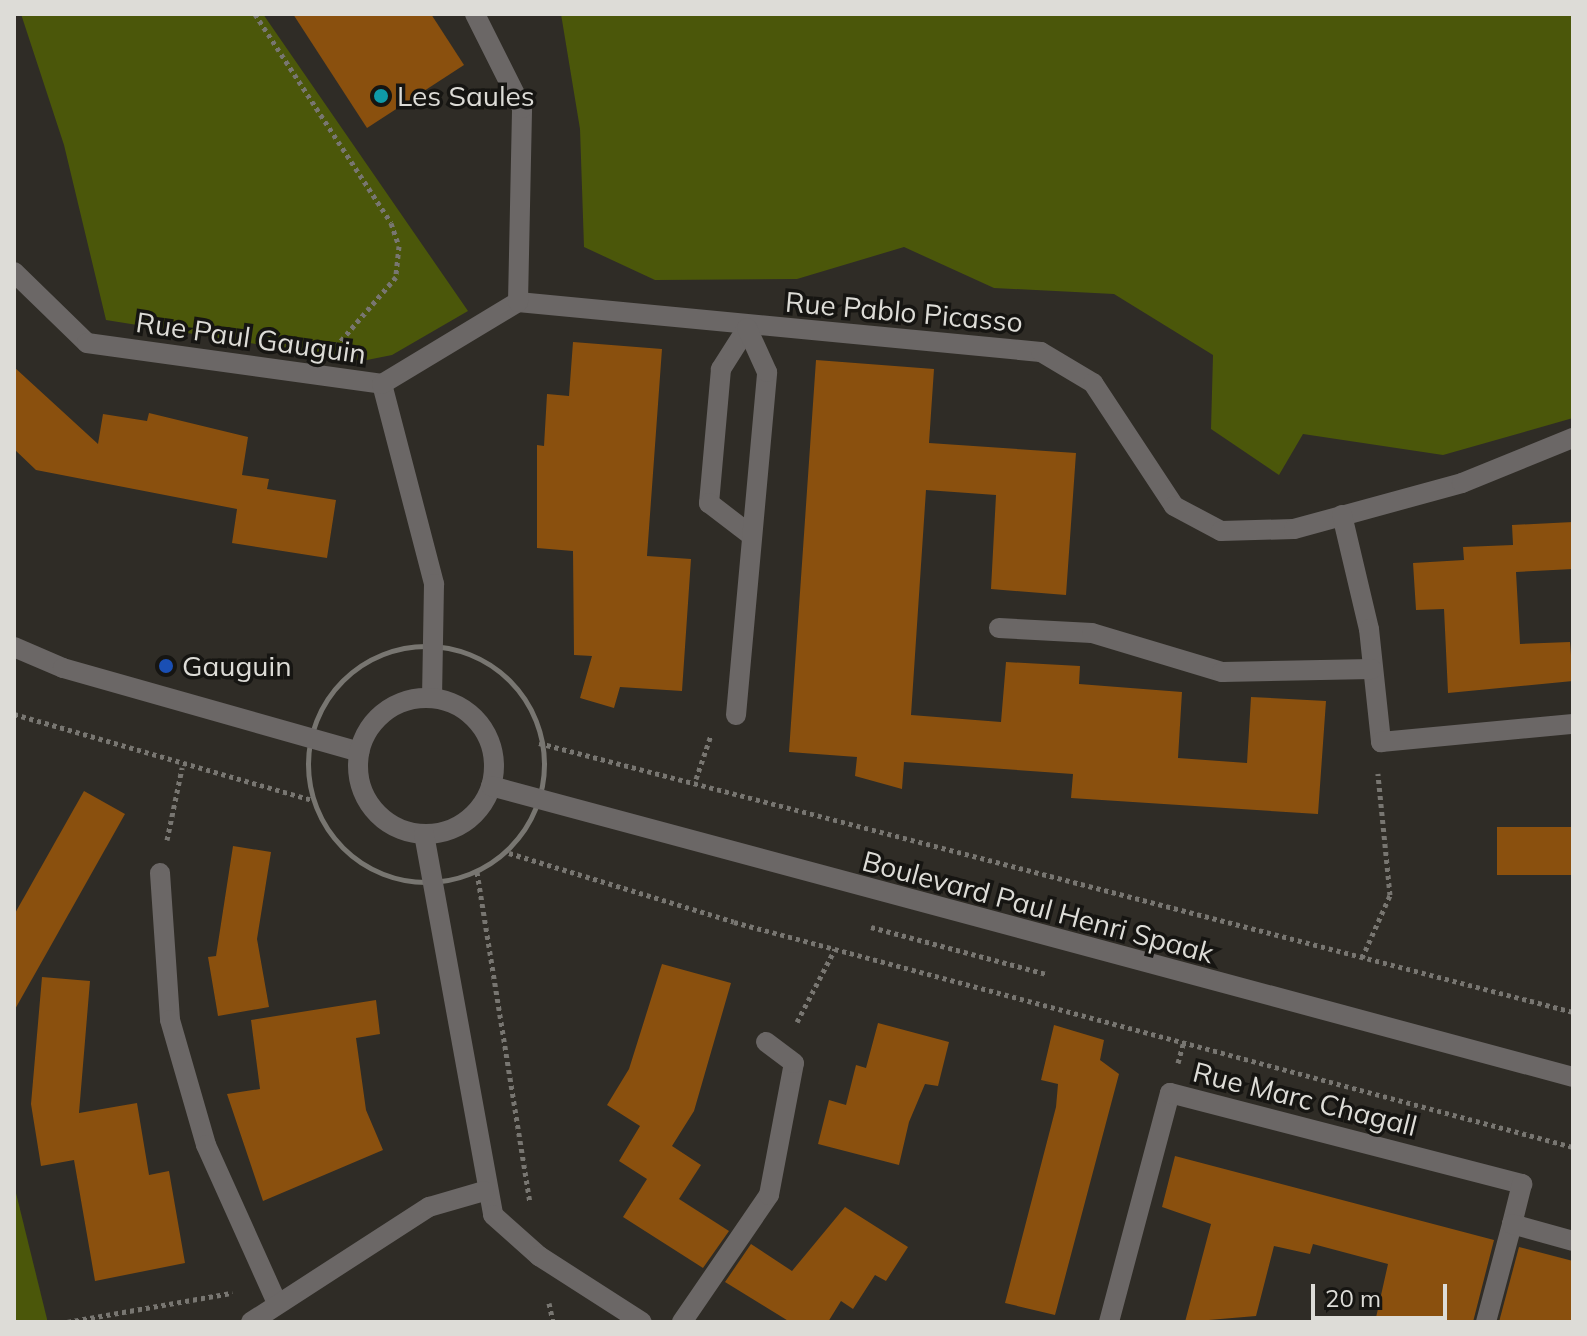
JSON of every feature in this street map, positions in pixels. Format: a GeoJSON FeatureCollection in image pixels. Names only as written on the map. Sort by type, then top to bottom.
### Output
{"type":"FeatureCollection","features":[{"type":"Feature","properties":{"kind":"street"},"geometry":{"type":"LineString","coordinates":[[382,384],[518,302],[522,108],[475,14]]}},
{"type":"Feature","properties":{"kind":"street","name":"Rue Paul Gauguin"},"geometry":{"type":"LineString","coordinates":[[14,272],[87,343],[327,380],[382,384],[434,584],[432,698]]}},
{"type":"Feature","properties":{"kind":"street","name":"Rue Pablo Picasso"},"geometry":{"type":"LineString","coordinates":[[518,302],[747,328],[1041,352],[1093,383],[1174,506],[1221,531],[1257,533],[1342,515],[1462,483],[1573,438]]}},
{"type":"Feature","properties":{"kind":"street"},"geometry":{"type":"LineString","coordinates":[[747,328],[721,369],[709,503],[752,536]]}},
{"type":"Feature","properties":{"kind":"street"},"geometry":{"type":"LineString","coordinates":[[736,715],[767,372],[747,328]]}},
{"type":"Feature","properties":{"kind":"street"},"geometry":{"type":"LineString","coordinates":[[1342,515],[1372,669],[1381,742],[1573,724]]}},
{"type":"Feature","properties":{"kind":"street"},"geometry":{"type":"LineString","coordinates":[[999,628],[1092,633],[1222,672],[1372,669]]}},
{"type":"Feature","properties":{"kind":"street"},"geometry":{"type":"LineString","coordinates":[[14,647],[63,668],[359,752]]}},
{"type":"Feature","properties":{"kind":"street"},"geometry":{"type":"LineString","coordinates":[[432,698],[462,707],[481,725],[494,755],[491,786],[467,820],[424,834],[397,828],[373,809],[360,783],[359,752],[382,713],[432,698]]}},
{"type":"Feature","properties":{"kind":"street","name":"Boulevard Paul Henri Spaak"},"geometry":{"type":"LineString","coordinates":[[491,786],[532,800],[1573,1077]]}},
{"type":"Feature","properties":{"kind":"street"},"geometry":{"type":"LineString","coordinates":[[424,834],[484,1191],[505,1232],[642,1322]]}},
{"type":"Feature","properties":{"kind":"street"},"geometry":{"type":"LineString","coordinates":[[160,873],[170,1020],[206,1145],[277,1303]]}},
{"type":"Feature","properties":{"kind":"street"},"geometry":{"type":"LineString","coordinates":[[682,1322],[769,1195],[794,1063],[773,1047]]}},
{"type":"Feature","properties":{"kind":"street","name":"Rue Marc Chagall"},"geometry":{"type":"LineString","coordinates":[[1109,1322],[1170,1093],[1522,1184],[1486,1322]]}},
{"type":"Feature","properties":{"kind":"street"},"geometry":{"type":"LineString","coordinates":[[251,1322],[429,1207],[484,1191]]}},
{"type":"Feature","properties":{"kind":"street"},"geometry":{"type":"LineString","coordinates":[[1512,1224],[1573,1241]]}},
{"type":"Feature","properties":{"kind":"path"},"geometry":{"type":"LineString","coordinates":[[255,14],[391,223],[399,246],[396,277],[338,344],[327,380]]}},
{"type":"Feature","properties":{"kind":"path"},"geometry":{"type":"LineString","coordinates":[[435,646],[500,670],[526,701],[539,743],[543,769],[509,853],[477,872],[432,882],[388,876],[354,859],[312,800],[313,741],[328,701],[353,670],[388,651],[435,646]]}},
{"type":"Feature","properties":{"kind":"path"},"geometry":{"type":"LineString","coordinates":[[14,714],[182,768],[312,800]]}},
{"type":"Feature","properties":{"kind":"path"},"geometry":{"type":"LineString","coordinates":[[696,779],[713,727],[736,715]]}},
{"type":"Feature","properties":{"kind":"path"},"geometry":{"type":"LineString","coordinates":[[1362,958],[1390,895],[1377,766],[1381,742]]}},
{"type":"Feature","properties":{"kind":"path"},"geometry":{"type":"LineString","coordinates":[[539,743],[696,779],[1573,1012]]}},
{"type":"Feature","properties":{"kind":"path"},"geometry":{"type":"LineString","coordinates":[[160,873],[182,768]]}},
{"type":"Feature","properties":{"kind":"path"},"geometry":{"type":"LineString","coordinates":[[509,853],[835,949],[1573,1147]]}},
{"type":"Feature","properties":{"kind":"path"},"geometry":{"type":"LineString","coordinates":[[477,872],[539,1256]]}},
{"type":"Feature","properties":{"kind":"path"},"geometry":{"type":"LineString","coordinates":[[773,1047],[835,949]]}},
{"type":"Feature","properties":{"kind":"path"},"geometry":{"type":"LineString","coordinates":[[67,1322],[234,1293],[265,1278]]}},
{"type":"Feature","properties":{"kind":"green space"},"geometry":{"type":"Polygon","coordinates":[[[21,14],[263,14],[468,311],[392,355],[362,361],[106,320],[64,145],[21,14]]]}},
{"type":"Feature","properties":{"kind":"green space"},"geometry":{"type":"Polygon","coordinates":[[[561,14],[1573,14],[1573,418],[1443,455],[1303,434],[1279,475],[1211,429],[1213,355],[1114,294],[994,288],[904,247],[797,279],[655,280],[584,247],[580,129],[561,14]]]}},
{"type":"Feature","properties":{"kind":"green space"},"geometry":{"type":"Polygon","coordinates":[[[14,1185],[47,1319],[47,1322],[14,1322],[14,1185]]]}},
{"type":"Feature","properties":{"kind":"building","name":"Les Saules"},"geometry":{"type":"Polygon","coordinates":[[[293,14],[431,14],[464,65],[367,128],[293,14]]]}},
{"type":"Feature","properties":{"kind":"building"},"geometry":{"type":"Polygon","coordinates":[[[573,342],[662,349],[647,556],[691,559],[682,691],[620,687],[614,708],[580,698],[592,656],[574,655],[573,551],[537,548],[537,445],[544,446],[547,394],[569,396],[573,342]]]}},
{"type":"Feature","properties":{"kind":"building"},"geometry":{"type":"Polygon","coordinates":[[[816,360],[934,369],[929,443],[1076,453],[1066,595],[991,589],[996,495],[926,490],[911,715],[1001,722],[1006,662],[1080,666],[1079,684],[1182,692],[1178,758],[1247,763],[1251,697],[1326,701],[1318,814],[1071,798],[1073,774],[904,762],[902,789],[855,776],[857,757],[789,752],[816,360]]]}},
{"type":"Feature","properties":{"kind":"building"},"geometry":{"type":"Polygon","coordinates":[[[14,367],[98,444],[103,414],[147,421],[149,413],[248,437],[242,475],[269,479],[267,489],[336,500],[327,558],[232,543],[237,509],[36,470],[14,449],[14,367]]]}},
{"type":"Feature","properties":{"kind":"building"},"geometry":{"type":"Polygon","coordinates":[[[1573,522],[1573,569],[1516,572],[1520,644],[1570,642],[1573,681],[1448,693],[1444,609],[1416,610],[1413,563],[1464,560],[1463,547],[1513,545],[1512,525],[1573,522]]]}},
{"type":"Feature","properties":{"kind":"building"},"geometry":{"type":"Polygon","coordinates":[[[84,791],[125,814],[14,1011],[14,915],[84,791]]]}},
{"type":"Feature","properties":{"kind":"building"},"geometry":{"type":"Polygon","coordinates":[[[1497,827],[1573,827],[1573,875],[1497,875],[1497,827]]]}},
{"type":"Feature","properties":{"kind":"building"},"geometry":{"type":"Polygon","coordinates":[[[233,846],[271,852],[257,939],[269,1007],[218,1016],[208,957],[216,956],[233,846]]]}},
{"type":"Feature","properties":{"kind":"building"},"geometry":{"type":"Polygon","coordinates":[[[662,964],[731,983],[694,1111],[672,1146],[701,1165],[679,1199],[729,1231],[703,1268],[623,1217],[647,1179],[619,1161],[640,1126],[607,1105],[629,1069],[662,964]]]}},
{"type":"Feature","properties":{"kind":"building"},"geometry":{"type":"Polygon","coordinates":[[[42,977],[90,981],[79,1113],[137,1103],[149,1175],[169,1171],[185,1263],[95,1281],[74,1160],[41,1166],[31,1104],[42,977]]]}},
{"type":"Feature","properties":{"kind":"building"},"geometry":{"type":"Polygon","coordinates":[[[376,1000],[380,1034],[356,1038],[366,1110],[383,1150],[263,1201],[227,1094],[260,1089],[251,1020],[376,1000]]]}},
{"type":"Feature","properties":{"kind":"building"},"geometry":{"type":"Polygon","coordinates":[[[878,1023],[949,1042],[938,1086],[925,1084],[909,1122],[899,1165],[818,1144],[829,1100],[846,1105],[856,1065],[866,1068],[878,1023]]]}},
{"type":"Feature","properties":{"kind":"building"},"geometry":{"type":"Polygon","coordinates":[[[1054,1025],[1104,1040],[1100,1060],[1119,1074],[1055,1315],[1005,1303],[1056,1107],[1058,1084],[1041,1080],[1054,1025]]]}},
{"type":"Feature","properties":{"kind":"building"},"geometry":{"type":"Polygon","coordinates":[[[1175,1156],[1494,1240],[1473,1322],[1375,1322],[1388,1264],[1313,1244],[1310,1254],[1274,1246],[1256,1316],[1185,1322],[1211,1224],[1162,1207],[1175,1156]]]}},
{"type":"Feature","properties":{"kind":"building"},"geometry":{"type":"Polygon","coordinates":[[[845,1207],[908,1247],[886,1281],[875,1275],[853,1309],[841,1301],[828,1322],[790,1322],[725,1282],[751,1244],[792,1271],[845,1207]]]}},
{"type":"Feature","properties":{"kind":"building"},"geometry":{"type":"Polygon","coordinates":[[[1519,1247],[1573,1261],[1573,1322],[1499,1322],[1519,1247]]]}},
{"type":"Feature","properties":{"kind":"place","name":"Les Saules"},"geometry":{"type":"Point","coordinates":[381,96]}},
{"type":"Feature","properties":{"kind":"place","name":"Gauguin"},"geometry":{"type":"Point","coordinates":[166,666]}}]}
